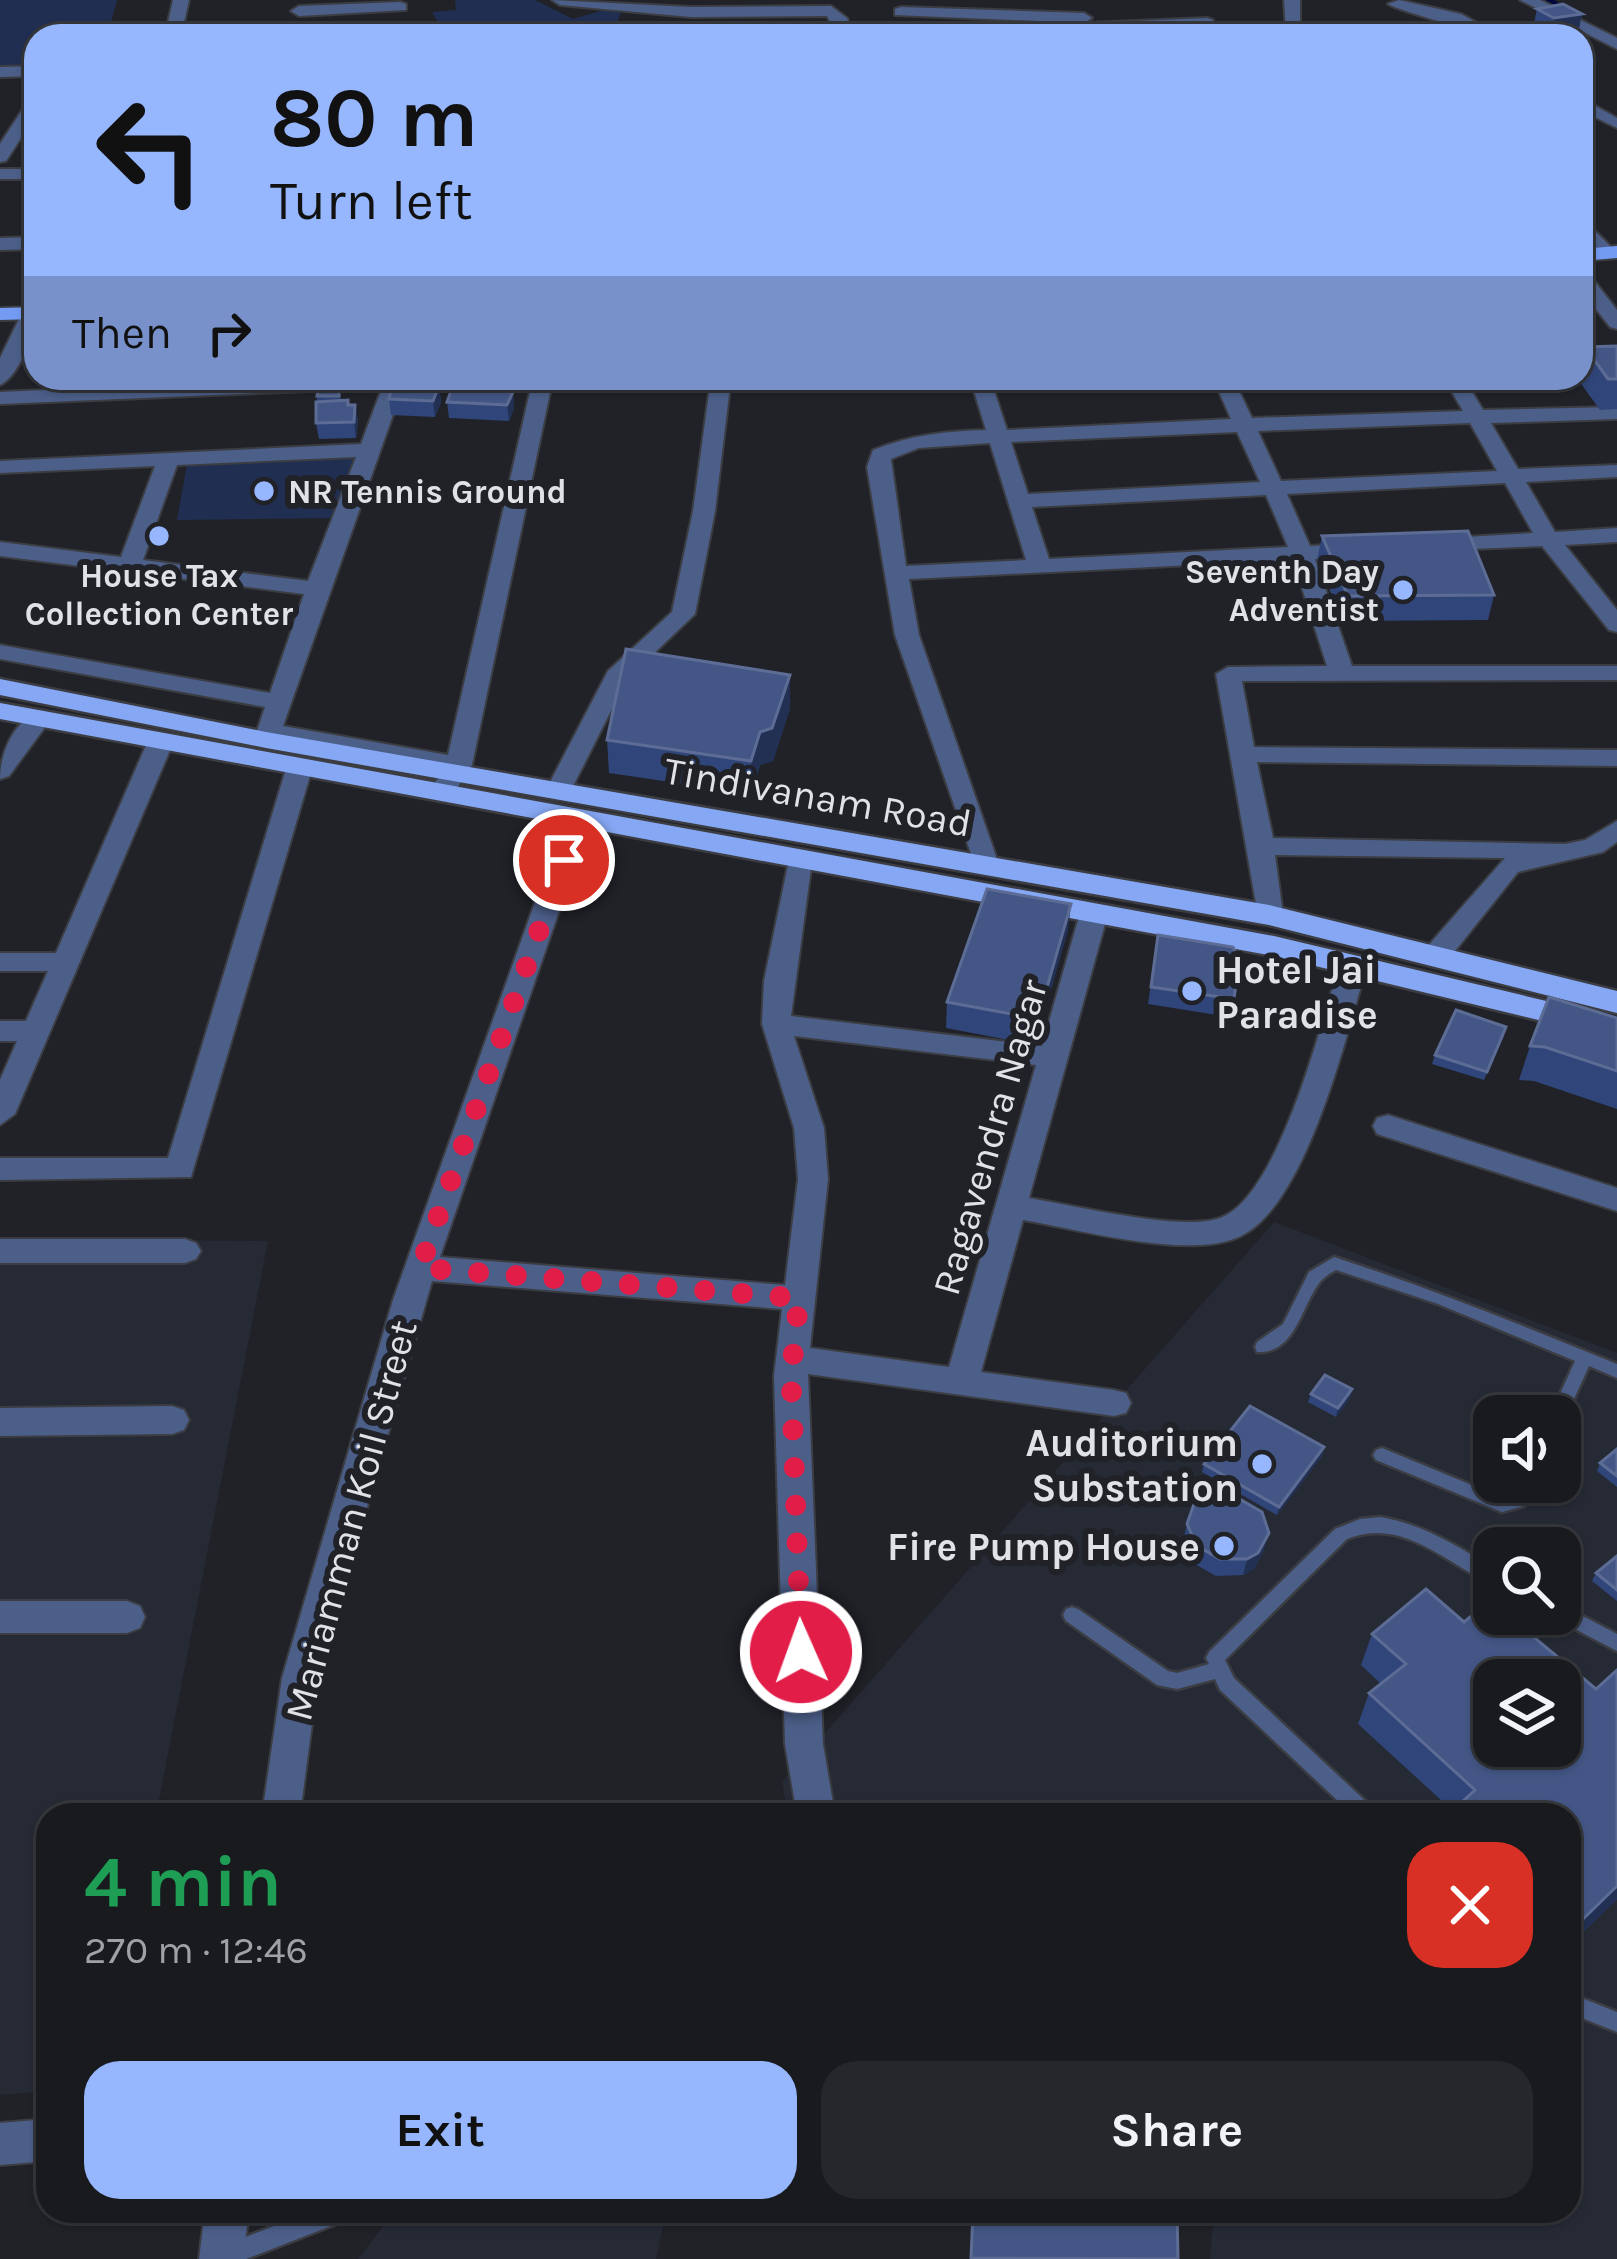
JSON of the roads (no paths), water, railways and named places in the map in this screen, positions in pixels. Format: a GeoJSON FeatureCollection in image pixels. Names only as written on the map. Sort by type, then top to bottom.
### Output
{"type":"FeatureCollection","features":[{"type":"Feature","properties":{"kind":"highway","name":"Tindivanam Road"},"geometry":{"type":"LineString","coordinates":[[0,687],[1270,915],[1617,1002]]}},
{"type":"Feature","properties":{"kind":"highway"},"geometry":{"type":"LineString","coordinates":[[0,711],[1094,913],[1353,965],[1617,1033]]}},
{"type":"Feature","properties":{"kind":"street"},"geometry":{"type":"LineString","coordinates":[[560,0],[660,10],[754,6],[830,11],[842,24]]}},
{"type":"Feature","properties":{"kind":"street"},"geometry":{"type":"LineString","coordinates":[[1528,0],[1577,24]]}},
{"type":"Feature","properties":{"kind":"street"},"geometry":{"type":"LineString","coordinates":[[1394,2],[1469,24]]}},
{"type":"Feature","properties":{"kind":"street"},"geometry":{"type":"LineString","coordinates":[[298,6],[400,7]]}},
{"type":"Feature","properties":{"kind":"street"},"geometry":{"type":"LineString","coordinates":[[901,12],[1051,24]]}},
{"type":"Feature","properties":{"kind":"street"},"geometry":{"type":"LineString","coordinates":[[1159,24],[1207,22]]}},
{"type":"Feature","properties":{"kind":"street"},"geometry":{"type":"LineString","coordinates":[[3,153],[24,121]]}},
{"type":"Feature","properties":{"kind":"street"},"geometry":{"type":"LineString","coordinates":[[1593,293],[1615,321]]}},
{"type":"Feature","properties":{"kind":"street"},"geometry":{"type":"LineString","coordinates":[[0,379],[24,331]]}},
{"type":"Feature","properties":{"kind":"street"},"geometry":{"type":"LineString","coordinates":[[0,398],[176,390]]}},
{"type":"Feature","properties":{"kind":"street"},"geometry":{"type":"LineString","coordinates":[[392,390],[316,589],[269,731],[458,769]]}},
{"type":"Feature","properties":{"kind":"street"},"geometry":{"type":"LineString","coordinates":[[435,794],[458,769],[541,390]]}},
{"type":"Feature","properties":{"kind":"street"},"geometry":{"type":"LineString","coordinates":[[559,790],[617,676],[683,614],[704,511],[720,390]]}},
{"type":"Feature","properties":{"kind":"street"},"geometry":{"type":"LineString","coordinates":[[984,390],[1040,567]]}},
{"type":"Feature","properties":{"kind":"street"},"geometry":{"type":"LineString","coordinates":[[1229,390],[1302,553],[1342,674]]}},
{"type":"Feature","properties":{"kind":"street"},"geometry":{"type":"LineString","coordinates":[[1462,390],[1548,539],[1617,625]]}},
{"type":"Feature","properties":{"kind":"street"},"geometry":{"type":"LineString","coordinates":[[986,865],[907,634],[878,467],[881,454],[896,446],[1000,438],[1617,413]]}},
{"type":"Feature","properties":{"kind":"street"},"geometry":{"type":"LineString","coordinates":[[0,467],[370,450]]}},
{"type":"Feature","properties":{"kind":"street"},"geometry":{"type":"LineString","coordinates":[[128,566],[167,460]]}},
{"type":"Feature","properties":{"kind":"street"},"geometry":{"type":"LineString","coordinates":[[1019,501],[1617,471]]}},
{"type":"Feature","properties":{"kind":"street"},"geometry":{"type":"LineString","coordinates":[[896,573],[1617,535]]}},
{"type":"Feature","properties":{"kind":"street"},"geometry":{"type":"LineString","coordinates":[[0,549],[316,589]]}},
{"type":"Feature","properties":{"kind":"street"},"geometry":{"type":"LineString","coordinates":[[1588,590],[1617,589]]}},
{"type":"Feature","properties":{"kind":"street"},"geometry":{"type":"LineString","coordinates":[[0,652],[279,702]]}},
{"type":"Feature","properties":{"kind":"street"},"geometry":{"type":"LineString","coordinates":[[1270,915],[1228,674],[1617,674]]}},
{"type":"Feature","properties":{"kind":"street"},"geometry":{"type":"LineString","coordinates":[[0,771],[39,719]]}},
{"type":"Feature","properties":{"kind":"street"},"geometry":{"type":"LineString","coordinates":[[0,1114],[160,743]]}},
{"type":"Feature","properties":{"kind":"street"},"geometry":{"type":"LineString","coordinates":[[1242,754],[1617,758]]}},
{"type":"Feature","properties":{"kind":"street"},"geometry":{"type":"LineString","coordinates":[[0,1169],[180,1169],[298,769]]}},
{"type":"Feature","properties":{"kind":"street","name":"Mariamman Koil Street"},"geometry":{"type":"LineString","coordinates":[[282,1803],[300,1678],[420,1268],[577,821]]}},
{"type":"Feature","properties":{"kind":"street"},"geometry":{"type":"LineString","coordinates":[[1261,846],[1558,851],[1594,846],[1617,829]]}},
{"type":"Feature","properties":{"kind":"street"},"geometry":{"type":"LineString","coordinates":[[1437,954],[1509,866],[1558,851]]}},
{"type":"Feature","properties":{"kind":"street"},"geometry":{"type":"LineString","coordinates":[[799,861],[778,981],[776,1024],[809,1128],[813,1179],[792,1359],[804,1744],[814,1803]]}},
{"type":"Feature","properties":{"kind":"street","name":"Ragavendra Nagar"},"geometry":{"type":"LineString","coordinates":[[961,1382],[1094,913]]}},
{"type":"Feature","properties":{"kind":"street"},"geometry":{"type":"LineString","coordinates":[[0,962],[66,962]]}},
{"type":"Feature","properties":{"kind":"street"},"geometry":{"type":"LineString","coordinates":[[1010,1206],[1140,1226],[1216,1231],[1234,1227],[1269,1191],[1298,1135],[1353,965]]}},
{"type":"Feature","properties":{"kind":"street"},"geometry":{"type":"LineString","coordinates":[[776,1024],[1052,1057]]}},
{"type":"Feature","properties":{"kind":"street"},"geometry":{"type":"LineString","coordinates":[[0,1031],[36,1031]]}},
{"type":"Feature","properties":{"kind":"street"},"geometry":{"type":"LineString","coordinates":[[1388,1126],[1617,1200]]}},
{"type":"Feature","properties":{"kind":"street"},"geometry":{"type":"LineString","coordinates":[[0,1251],[185,1252]]}},
{"type":"Feature","properties":{"kind":"street"},"geometry":{"type":"LineString","coordinates":[[420,1268],[799,1298]]}},
{"type":"Feature","properties":{"kind":"street"},"geometry":{"type":"LineString","coordinates":[[792,1359],[1114,1403]]}},
{"type":"Feature","properties":{"kind":"street"},"geometry":{"type":"LineString","coordinates":[[0,1422],[172,1420]]}},
{"type":"Feature","properties":{"kind":"street"},"geometry":{"type":"LineString","coordinates":[[0,1617],[127,1617]]}},
{"type":"Feature","properties":{"kind":"street"},"geometry":{"type":"LineString","coordinates":[[0,2144],[36,2141]]}},
{"type":"Feature","properties":{"kind":"street"},"geometry":{"type":"LineString","coordinates":[[221,2258],[225,2223]]}},
{"type":"Feature","properties":{"kind":"lane"},"geometry":{"type":"LineString","coordinates":[[1263,1347],[1284,1334],[1315,1276],[1334,1263],[1617,1371]]}},
{"type":"Feature","properties":{"kind":"lane"},"geometry":{"type":"LineString","coordinates":[[1568,1395],[1585,1357]]}},
{"type":"Feature","properties":{"kind":"lane"},"geometry":{"type":"LineString","coordinates":[[1382,1455],[1473,1492]]}},
{"type":"Feature","properties":{"kind":"lane"},"geometry":{"type":"LineString","coordinates":[[1355,1803],[1217,1670],[1215,1658],[1341,1534],[1358,1524],[1399,1526],[1473,1566]]}},
{"type":"Feature","properties":{"kind":"lane"},"geometry":{"type":"LineString","coordinates":[[1072,1616],[1164,1679],[1177,1681],[1217,1670]]}},
{"type":"Feature","properties":{"kind":"lane"},"geometry":{"type":"LineString","coordinates":[[1581,1623],[1617,1643]]}},
{"type":"Feature","properties":{"kind":"lane"},"geometry":{"type":"LineString","coordinates":[[1581,2007],[1617,2021]]}},
{"type":"Feature","properties":{"kind":"lane"},"geometry":{"type":"LineString","coordinates":[[221,2258],[310,2223]]}},
{"type":"Feature","properties":{"kind":"waterway"},"geometry":{"type":"LineString","coordinates":[[1549,0],[1567,12]]}},
{"type":"Feature","properties":{"kind":"place","name":"NR Tennis Ground"},"geometry":{"type":"Point","coordinates":[264,491]}},
{"type":"Feature","properties":{"kind":"place","name":"House Tax Collection Center"},"geometry":{"type":"Point","coordinates":[159,536]}},
{"type":"Feature","properties":{"kind":"place","name":"Seventh Day Adventist"},"geometry":{"type":"Point","coordinates":[1403,590]}},
{"type":"Feature","properties":{"kind":"place","name":"Hotel Jai Paradise"},"geometry":{"type":"Point","coordinates":[1192,991]}},
{"type":"Feature","properties":{"kind":"place","name":"Auditorium Substation"},"geometry":{"type":"Point","coordinates":[1262,1464]}},
{"type":"Feature","properties":{"kind":"place","name":"Fire Pump House"},"geometry":{"type":"Point","coordinates":[1224,1546]}}]}
